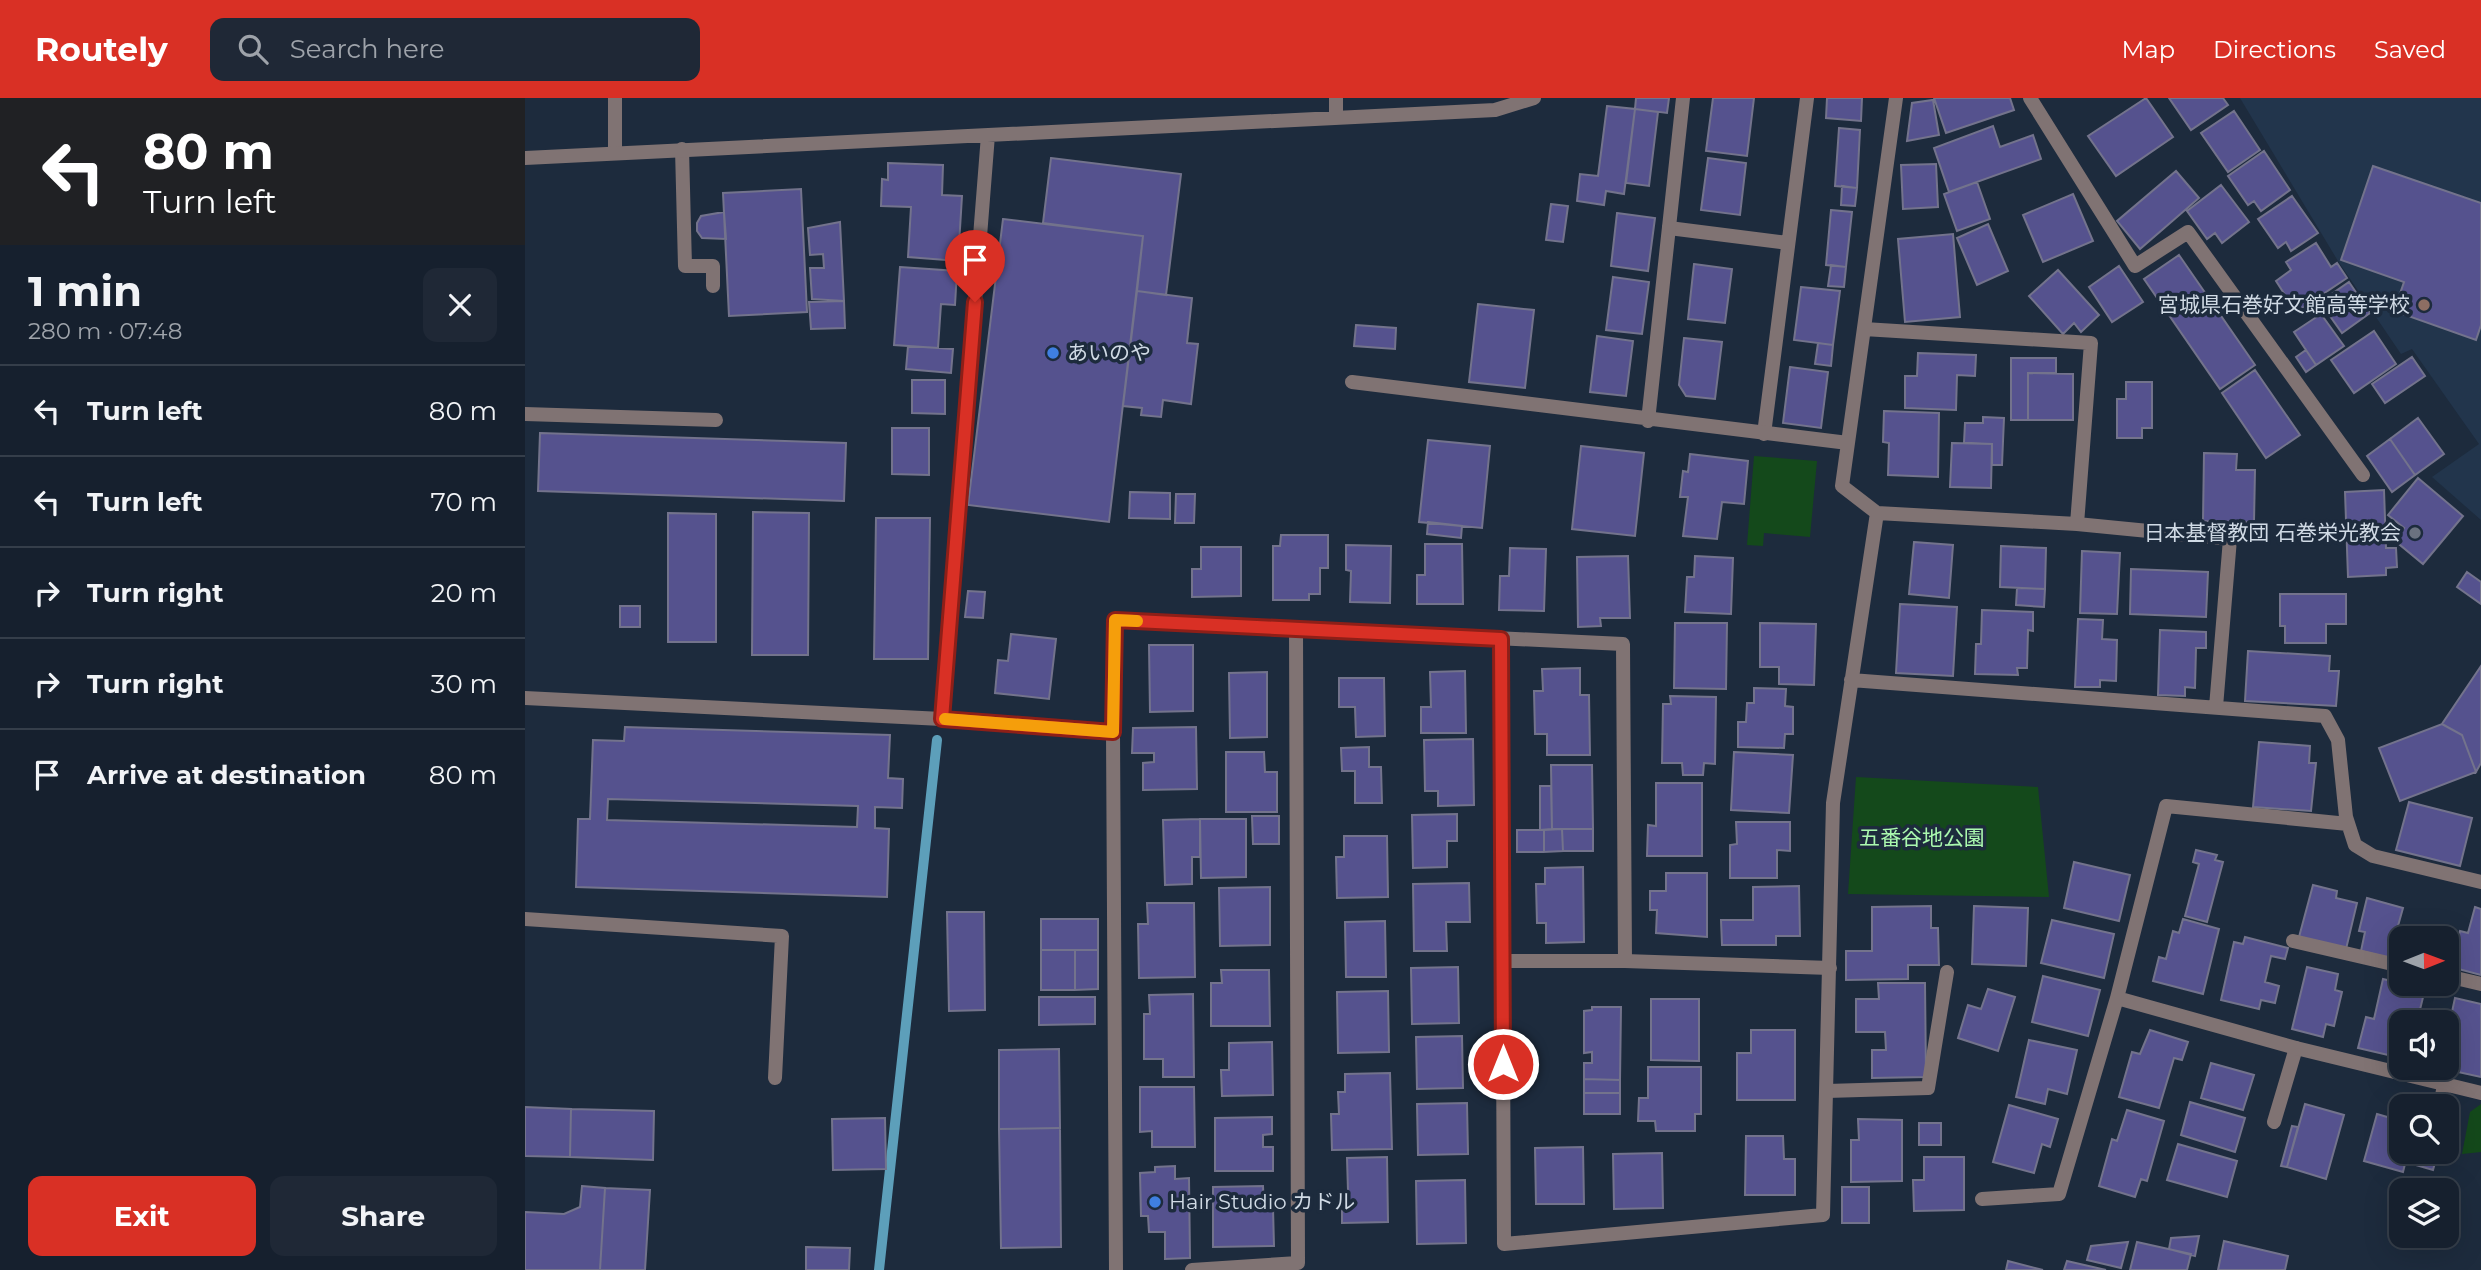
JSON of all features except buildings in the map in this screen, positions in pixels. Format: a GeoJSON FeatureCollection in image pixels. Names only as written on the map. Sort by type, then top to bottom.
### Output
{"type":"FeatureCollection","features":[{"type":"Feature","properties":{"kind":"street"},"geometry":{"type":"LineString","coordinates":[[615,98],[615,152]]}},
{"type":"Feature","properties":{"kind":"street"},"geometry":{"type":"LineString","coordinates":[[1336,98],[1336,117]]}},
{"type":"Feature","properties":{"kind":"street"},"geometry":{"type":"LineString","coordinates":[[525,158],[1336,117],[1499,104],[1534,98]]}},
{"type":"Feature","properties":{"kind":"street"},"geometry":{"type":"LineString","coordinates":[[1648,421],[1683,98]]}},
{"type":"Feature","properties":{"kind":"street"},"geometry":{"type":"LineString","coordinates":[[1764,434],[1807,98]]}},
{"type":"Feature","properties":{"kind":"street"},"geometry":{"type":"LineString","coordinates":[[1896,98],[1842,486],[1877,513],[2077,524],[2230,539],[2216,707]]}},
{"type":"Feature","properties":{"kind":"street"},"geometry":{"type":"LineString","coordinates":[[2030,98],[2135,266],[2188,232],[2363,475]]}},
{"type":"Feature","properties":{"kind":"street"},"geometry":{"type":"LineString","coordinates":[[942,719],[988,135]]}},
{"type":"Feature","properties":{"kind":"street"},"geometry":{"type":"LineString","coordinates":[[682,149],[685,266],[713,266],[713,286]]}},
{"type":"Feature","properties":{"kind":"street"},"geometry":{"type":"LineString","coordinates":[[1669,228],[1788,243]]}},
{"type":"Feature","properties":{"kind":"street"},"geometry":{"type":"LineString","coordinates":[[1864,329],[2091,343],[2077,524]]}},
{"type":"Feature","properties":{"kind":"street"},"geometry":{"type":"LineString","coordinates":[[1352,382],[1648,421],[1848,443]]}},
{"type":"Feature","properties":{"kind":"street"},"geometry":{"type":"LineString","coordinates":[[525,414],[716,420]]}},
{"type":"Feature","properties":{"kind":"street"},"geometry":{"type":"LineString","coordinates":[[1501,639],[1504,1244],[1823,1215],[1833,803],[1877,513]]}},
{"type":"Feature","properties":{"kind":"street"},"geometry":{"type":"LineString","coordinates":[[1116,1270],[1113,732],[1115,620],[1623,644],[1625,961]]}},
{"type":"Feature","properties":{"kind":"street"},"geometry":{"type":"LineString","coordinates":[[1192,1270],[1298,1263],[1296,628]]}},
{"type":"Feature","properties":{"kind":"street"},"geometry":{"type":"LineString","coordinates":[[1851,680],[2325,716],[2338,740],[2348,824],[2355,845],[2372,856],[2481,882]]}},
{"type":"Feature","properties":{"kind":"street"},"geometry":{"type":"LineString","coordinates":[[525,698],[942,719],[1113,732]]}},
{"type":"Feature","properties":{"kind":"street"},"geometry":{"type":"LineString","coordinates":[[1982,1199],[2059,1194],[2117,998],[2166,806],[2348,824]]}},
{"type":"Feature","properties":{"kind":"street"},"geometry":{"type":"LineString","coordinates":[[525,919],[782,936],[775,1078]]}},
{"type":"Feature","properties":{"kind":"street"},"geometry":{"type":"LineString","coordinates":[[2293,941],[2389,963]]}},
{"type":"Feature","properties":{"kind":"street"},"geometry":{"type":"LineString","coordinates":[[1502,961],[1625,961],[1830,968]]}},
{"type":"Feature","properties":{"kind":"street"},"geometry":{"type":"LineString","coordinates":[[1827,1091],[1928,1088],[1947,972]]}},
{"type":"Feature","properties":{"kind":"street"},"geometry":{"type":"LineString","coordinates":[[2459,979],[2481,984]]}},
{"type":"Feature","properties":{"kind":"street"},"geometry":{"type":"LineString","coordinates":[[2117,998],[2296,1048],[2481,1094]]}},
{"type":"Feature","properties":{"kind":"street"},"geometry":{"type":"LineString","coordinates":[[2274,1122],[2296,1048]]}},
{"type":"Feature","properties":{"kind":"street"},"geometry":{"type":"LineString","coordinates":[[2442,1094],[2444,1085]]}},
{"type":"Feature","properties":{"kind":"shaded area","name":"宮城県石巻好文館高等学校"},"geometry":{"type":"Polygon","coordinates":[[[2240,98],[2481,98],[2481,520],[2432,477],[2479,444],[2412,349],[2401,354],[2338,261],[2240,98]]]}},
{"type":"Feature","properties":{"kind":"green space"},"geometry":{"type":"Polygon","coordinates":[[[1754,456],[1817,461],[1810,537],[1764,533],[1763,546],[1747,545],[1754,456]]]}},
{"type":"Feature","properties":{"kind":"green space","name":"五番谷地公園"},"geometry":{"type":"Polygon","coordinates":[[[1856,777],[2038,787],[2049,897],[1848,894],[1856,777]]]}},
{"type":"Feature","properties":{"kind":"green space"},"geometry":{"type":"Polygon","coordinates":[[[2481,1104],[2481,1152],[2462,1154],[2470,1112],[2481,1104]]]}},
{"type":"Feature","properties":{"kind":"waterway"},"geometry":{"type":"LineString","coordinates":[[879,1270],[937,740]]}},
{"type":"Feature","properties":{"kind":"slow traffic"},"geometry":{"type":"LineString","coordinates":[[945,719],[1113,732],[1115,620],[1137,621]]}},
{"type":"Feature","properties":{"kind":"place","name":"宮城県石巻好文館高等学校"},"geometry":{"type":"Point","coordinates":[2424,305]}},
{"type":"Feature","properties":{"kind":"place","name":"あいのや"},"geometry":{"type":"Point","coordinates":[1053,353]}},
{"type":"Feature","properties":{"kind":"place","name":"日本基督教団 石巻栄光教会"},"geometry":{"type":"Point","coordinates":[2415,533]}},
{"type":"Feature","properties":{"kind":"place","name":"Hair Studio カドル"},"geometry":{"type":"Point","coordinates":[1155,1202]}},
{"type":"Feature","properties":{"kind":"route"},"geometry":{"type":"LineString","coordinates":[[975,302],[942,719],[1113,732],[1115,620],[1501,639],[1503,1064]]}}]}
